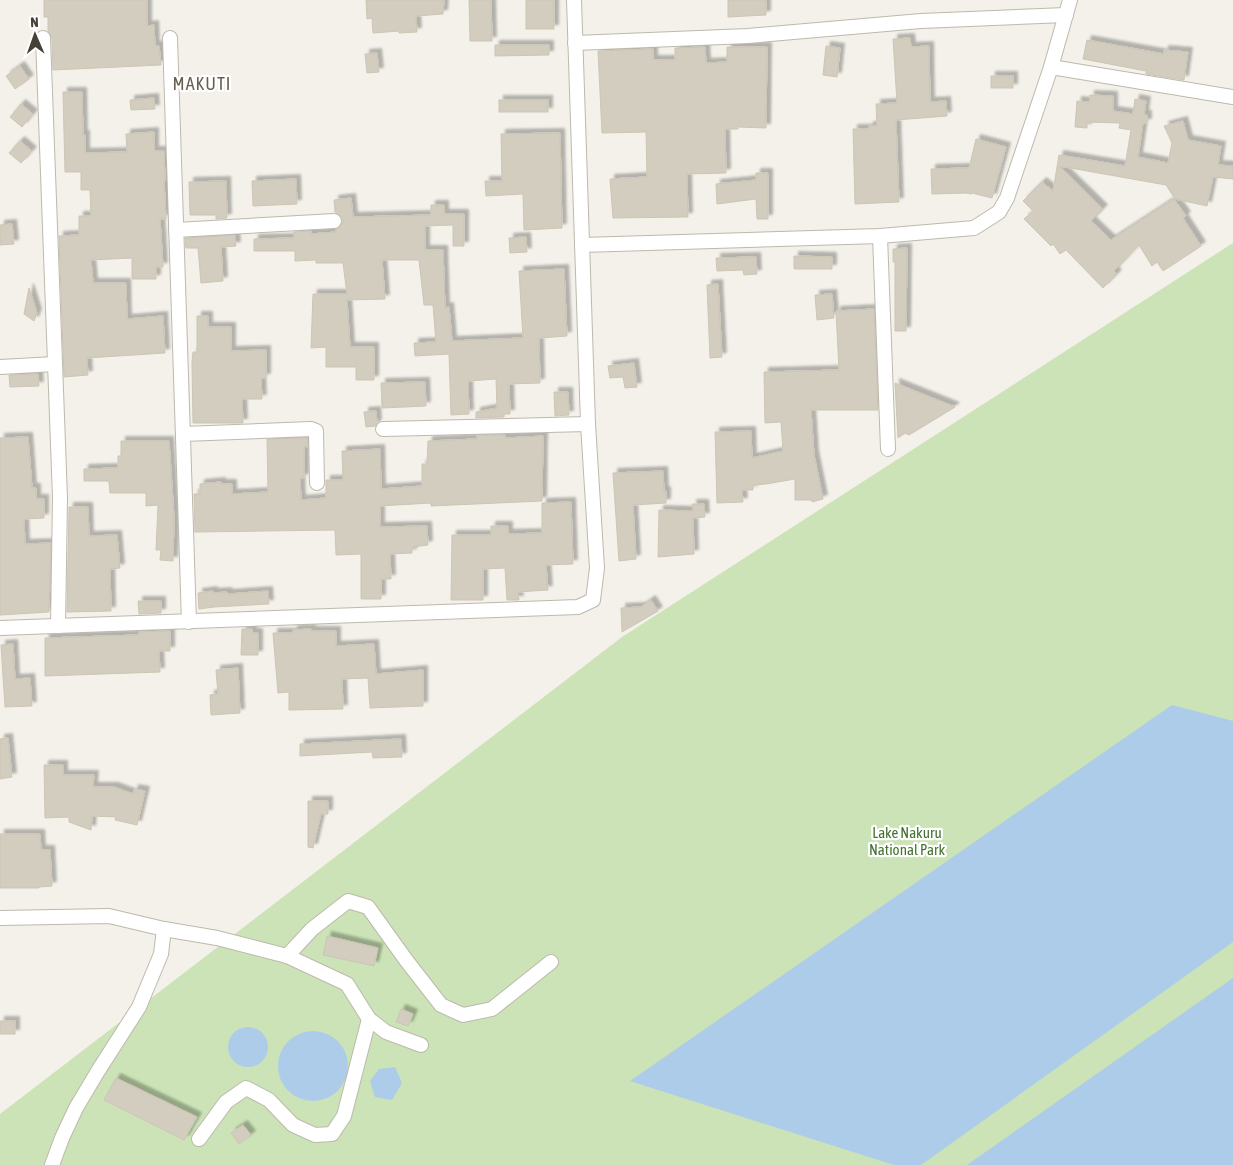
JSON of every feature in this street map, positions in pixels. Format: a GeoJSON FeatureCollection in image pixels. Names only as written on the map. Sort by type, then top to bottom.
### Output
{"type":"FeatureCollection","features":[{"type":"Feature","properties":{"kind":"street"},"geometry":{"type":"LineString","coordinates":[[0,628],[578,607],[593,600],[597,568],[588,424],[574,0]]}},
{"type":"Feature","properties":{"kind":"street"},"geometry":{"type":"LineString","coordinates":[[582,245],[880,236],[974,228],[999,212],[1007,198],[1051,67],[1070,0]]}},
{"type":"Feature","properties":{"kind":"street"},"geometry":{"type":"LineString","coordinates":[[575,43],[748,36],[921,21],[1066,15]]}},
{"type":"Feature","properties":{"kind":"street"},"geometry":{"type":"LineString","coordinates":[[43,38],[60,498],[58,626]]}},
{"type":"Feature","properties":{"kind":"street"},"geometry":{"type":"LineString","coordinates":[[170,38],[189,622]]}},
{"type":"Feature","properties":{"kind":"street"},"geometry":{"type":"LineString","coordinates":[[1051,67],[1233,97]]}},
{"type":"Feature","properties":{"kind":"street"},"geometry":{"type":"LineString","coordinates":[[176,230],[334,220]]}},
{"type":"Feature","properties":{"kind":"street"},"geometry":{"type":"LineString","coordinates":[[880,236],[888,449]]}},
{"type":"Feature","properties":{"kind":"street"},"geometry":{"type":"LineString","coordinates":[[0,367],[55,364]]}},
{"type":"Feature","properties":{"kind":"street"},"geometry":{"type":"LineString","coordinates":[[383,429],[588,424]]}},
{"type":"Feature","properties":{"kind":"street"},"geometry":{"type":"LineString","coordinates":[[183,434],[310,429],[316,431],[317,483]]}},
{"type":"Feature","properties":{"kind":"street"},"geometry":{"type":"LineString","coordinates":[[287,956],[312,929],[348,901],[368,907],[406,960],[441,1004],[463,1015],[492,1009],[551,962]]}},
{"type":"Feature","properties":{"kind":"street"},"geometry":{"type":"LineString","coordinates":[[0,918],[109,916],[164,929],[217,938],[287,956],[348,984],[370,1019],[386,1032],[421,1046]]}},
{"type":"Feature","properties":{"kind":"street"},"geometry":{"type":"LineString","coordinates":[[52,1165],[76,1108],[139,1007],[161,954],[164,929]]}},
{"type":"Feature","properties":{"kind":"street"},"geometry":{"type":"LineString","coordinates":[[199,1138],[226,1102],[246,1088],[269,1100],[293,1125],[315,1135],[332,1134],[344,1116],[370,1019]]}},
{"type":"Feature","properties":{"kind":"green space","name":"Lake Nakuru National Park"},"geometry":{"type":"Polygon","coordinates":[[[1233,243],[1233,1165],[0,1165],[0,1114],[622,637],[1233,243]]]}},
{"type":"Feature","properties":{"kind":"water"},"geometry":{"type":"Polygon","coordinates":[[[1172,705],[1233,721],[1233,942],[921,1165],[894,1165],[630,1081],[1172,705]]]}},
{"type":"Feature","properties":{"kind":"water"},"geometry":{"type":"Polygon","coordinates":[[[1233,978],[1233,1165],[967,1165],[1233,978]]]}},
{"type":"Feature","properties":{"kind":"water"},"geometry":{"type":"Polygon","coordinates":[[[252,1027],[259,1030],[265,1036],[268,1047],[267,1055],[259,1064],[252,1067],[244,1067],[237,1064],[229,1055],[228,1043],[231,1036],[240,1028],[252,1027]]]}},
{"type":"Feature","properties":{"kind":"water"},"geometry":{"type":"Polygon","coordinates":[[[313,1031],[332,1037],[342,1047],[348,1066],[342,1085],[332,1095],[313,1101],[294,1095],[284,1085],[278,1066],[284,1047],[294,1037],[313,1031]]]}},
{"type":"Feature","properties":{"kind":"water"},"geometry":{"type":"Polygon","coordinates":[[[395,1067],[402,1083],[392,1100],[375,1097],[370,1081],[379,1069],[395,1067]]]}},
{"type":"Feature","properties":{"kind":"building"},"geometry":{"type":"Polygon","coordinates":[[[44,0],[147,0],[147,26],[154,25],[155,46],[159,46],[161,65],[53,70],[52,38],[48,31],[48,17],[44,17],[44,0]]]}},
{"type":"Feature","properties":{"kind":"building"},"geometry":{"type":"Polygon","coordinates":[[[366,0],[444,0],[443,14],[416,16],[417,32],[373,33],[372,18],[367,19],[366,0]]]}},
{"type":"Feature","properties":{"kind":"building"},"geometry":{"type":"Polygon","coordinates":[[[469,0],[491,0],[492,41],[470,41],[469,0]]]}},
{"type":"Feature","properties":{"kind":"building"},"geometry":{"type":"Polygon","coordinates":[[[526,0],[554,0],[554,29],[526,29],[526,0]]]}},
{"type":"Feature","properties":{"kind":"building"},"geometry":{"type":"Polygon","coordinates":[[[728,0],[766,0],[766,15],[728,17],[728,0]]]}},
{"type":"Feature","properties":{"kind":"building"},"geometry":{"type":"Polygon","coordinates":[[[910,38],[911,47],[929,46],[930,102],[946,101],[947,116],[896,120],[899,202],[855,204],[853,129],[869,129],[869,126],[877,126],[876,104],[897,103],[893,39],[910,38]]]}},
{"type":"Feature","properties":{"kind":"building"},"geometry":{"type":"Polygon","coordinates":[[[1087,40],[1164,54],[1164,50],[1188,52],[1184,80],[1146,74],[1146,71],[1083,59],[1087,40]]]}},
{"type":"Feature","properties":{"kind":"building"},"geometry":{"type":"Polygon","coordinates":[[[495,45],[549,45],[549,55],[495,56],[495,45]]]}},
{"type":"Feature","properties":{"kind":"building"},"geometry":{"type":"Polygon","coordinates":[[[826,46],[840,48],[837,77],[823,75],[826,46]]]}},
{"type":"Feature","properties":{"kind":"building"},"geometry":{"type":"Polygon","coordinates":[[[705,47],[706,63],[727,62],[727,47],[767,47],[766,128],[738,127],[738,129],[725,129],[726,173],[687,174],[688,217],[613,218],[610,179],[647,177],[646,132],[602,133],[598,51],[653,49],[653,60],[675,60],[675,48],[705,47]]]}},
{"type":"Feature","properties":{"kind":"building"},"geometry":{"type":"Polygon","coordinates":[[[377,53],[379,72],[367,73],[365,54],[377,53]]]}},
{"type":"Feature","properties":{"kind":"building"},"geometry":{"type":"Polygon","coordinates":[[[20,66],[29,79],[15,89],[6,76],[20,66]]]}},
{"type":"Feature","properties":{"kind":"building"},"geometry":{"type":"Polygon","coordinates":[[[991,76],[1013,76],[1013,88],[991,88],[991,76]]]}},
{"type":"Feature","properties":{"kind":"building"},"geometry":{"type":"Polygon","coordinates":[[[63,92],[82,92],[85,153],[127,152],[126,134],[154,132],[154,151],[164,151],[166,219],[160,219],[163,267],[156,267],[156,279],[132,279],[132,258],[91,260],[93,283],[126,283],[127,319],[163,316],[165,353],[87,358],[88,375],[64,377],[59,236],[79,235],[79,216],[91,216],[90,190],[81,190],[81,172],[65,172],[63,92]]]}},
{"type":"Feature","properties":{"kind":"building"},"geometry":{"type":"Polygon","coordinates":[[[1090,95],[1113,96],[1113,111],[1133,114],[1135,99],[1146,101],[1144,115],[1147,115],[1147,123],[1143,123],[1138,157],[1168,163],[1172,143],[1164,126],[1183,121],[1188,140],[1221,146],[1218,165],[1233,166],[1233,179],[1213,177],[1207,206],[1175,199],[1166,185],[1059,166],[1103,209],[1091,221],[1111,240],[1174,199],[1186,216],[1183,218],[1201,246],[1163,271],[1157,262],[1152,266],[1139,245],[1114,271],[1117,274],[1103,288],[1066,250],[1060,254],[1053,244],[1051,246],[1024,219],[1033,211],[1023,201],[1042,182],[1053,191],[1059,155],[1125,166],[1131,130],[1119,128],[1120,123],[1087,122],[1087,128],[1075,127],[1077,101],[1090,102],[1090,95]]]}},
{"type":"Feature","properties":{"kind":"building"},"geometry":{"type":"Polygon","coordinates":[[[154,98],[155,109],[131,110],[130,100],[154,98]]]}},
{"type":"Feature","properties":{"kind":"building"},"geometry":{"type":"Polygon","coordinates":[[[499,100],[548,100],[548,112],[499,112],[499,100]]]}},
{"type":"Feature","properties":{"kind":"building"},"geometry":{"type":"Polygon","coordinates":[[[21,104],[33,114],[22,127],[10,117],[21,104]]]}},
{"type":"Feature","properties":{"kind":"building"},"geometry":{"type":"Polygon","coordinates":[[[560,133],[562,228],[524,230],[523,194],[486,196],[485,181],[502,181],[501,134],[560,133]]]}},
{"type":"Feature","properties":{"kind":"building"},"geometry":{"type":"Polygon","coordinates":[[[976,139],[1006,147],[992,198],[972,193],[932,194],[931,169],[969,168],[976,139]]]}},
{"type":"Feature","properties":{"kind":"building"},"geometry":{"type":"Polygon","coordinates":[[[20,141],[32,151],[21,163],[9,153],[20,141]]]}},
{"type":"Feature","properties":{"kind":"building"},"geometry":{"type":"Polygon","coordinates":[[[756,173],[768,173],[768,219],[757,219],[756,199],[717,204],[716,184],[756,180],[756,173]]]}},
{"type":"Feature","properties":{"kind":"building"},"geometry":{"type":"Polygon","coordinates":[[[296,179],[297,204],[253,206],[252,181],[296,179]]]}},
{"type":"Feature","properties":{"kind":"building"},"geometry":{"type":"Polygon","coordinates":[[[226,181],[227,218],[216,219],[216,215],[190,215],[189,182],[226,181]]]}},
{"type":"Feature","properties":{"kind":"building"},"geometry":{"type":"Polygon","coordinates":[[[351,198],[353,217],[431,215],[431,205],[444,205],[444,214],[464,214],[464,246],[453,246],[453,225],[425,226],[425,250],[443,250],[445,308],[449,307],[452,341],[523,338],[519,271],[564,269],[567,336],[539,338],[540,383],[509,384],[510,414],[504,414],[504,417],[476,418],[476,412],[497,408],[496,379],[468,381],[469,414],[451,415],[449,354],[415,356],[414,343],[436,342],[433,305],[424,305],[419,260],[382,260],[385,299],[347,300],[350,347],[374,347],[374,380],[356,380],[356,367],[326,367],[326,347],[311,348],[313,294],[347,294],[343,263],[316,263],[316,260],[295,261],[295,251],[254,251],[254,239],[294,238],[294,232],[311,231],[311,234],[336,232],[336,229],[342,225],[343,221],[341,216],[335,212],[334,200],[351,198]]]}},
{"type":"Feature","properties":{"kind":"building"},"geometry":{"type":"Polygon","coordinates":[[[12,224],[14,244],[0,245],[0,225],[12,224]]]}},
{"type":"Feature","properties":{"kind":"building"},"geometry":{"type":"Polygon","coordinates":[[[235,235],[236,246],[221,247],[223,281],[201,283],[198,248],[186,248],[185,238],[235,235]]]}},
{"type":"Feature","properties":{"kind":"building"},"geometry":{"type":"Polygon","coordinates":[[[526,237],[527,252],[510,253],[509,238],[526,237]]]}},
{"type":"Feature","properties":{"kind":"building"},"geometry":{"type":"Polygon","coordinates":[[[907,248],[906,331],[895,331],[895,262],[893,262],[893,249],[907,248]]]}},
{"type":"Feature","properties":{"kind":"building"},"geometry":{"type":"Polygon","coordinates":[[[794,256],[832,257],[832,269],[794,269],[794,256]]]}},
{"type":"Feature","properties":{"kind":"building"},"geometry":{"type":"Polygon","coordinates":[[[756,257],[757,274],[744,275],[743,270],[717,271],[716,258],[756,257]]]}},
{"type":"Feature","properties":{"kind":"building"},"geometry":{"type":"Polygon","coordinates":[[[718,284],[722,357],[710,358],[707,285],[718,284]]]}},
{"type":"Feature","properties":{"kind":"building"},"geometry":{"type":"Polygon","coordinates":[[[29,288],[37,313],[34,321],[24,314],[29,288]]]}},
{"type":"Feature","properties":{"kind":"building"},"geometry":{"type":"Polygon","coordinates":[[[832,294],[834,318],[817,320],[815,295],[832,294]]]}},
{"type":"Feature","properties":{"kind":"building"},"geometry":{"type":"Polygon","coordinates":[[[874,309],[878,410],[811,410],[814,455],[823,499],[812,502],[812,500],[795,500],[795,479],[753,485],[753,490],[742,490],[743,502],[717,503],[715,432],[751,431],[752,458],[783,451],[781,422],[765,423],[764,372],[839,370],[836,311],[874,309]]]}},
{"type":"Feature","properties":{"kind":"building"},"geometry":{"type":"Polygon","coordinates":[[[197,316],[208,316],[208,327],[231,327],[231,351],[266,350],[266,378],[261,378],[262,399],[242,399],[243,423],[193,423],[192,362],[193,352],[197,352],[197,316]]]}},
{"type":"Feature","properties":{"kind":"building"},"geometry":{"type":"Polygon","coordinates":[[[634,363],[637,387],[625,388],[623,377],[610,378],[608,366],[634,363]]]}},
{"type":"Feature","properties":{"kind":"building"},"geometry":{"type":"Polygon","coordinates":[[[38,374],[39,386],[10,387],[9,375],[38,374]]]}},
{"type":"Feature","properties":{"kind":"building"},"geometry":{"type":"Polygon","coordinates":[[[425,382],[426,406],[382,408],[381,383],[425,382]]]}},
{"type":"Feature","properties":{"kind":"building"},"geometry":{"type":"Polygon","coordinates":[[[895,383],[955,407],[909,435],[905,433],[898,438],[895,383]]]}},
{"type":"Feature","properties":{"kind":"building"},"geometry":{"type":"Polygon","coordinates":[[[554,392],[568,392],[569,415],[555,416],[554,392]]]}},
{"type":"Feature","properties":{"kind":"building"},"geometry":{"type":"Polygon","coordinates":[[[376,411],[377,423],[375,426],[366,427],[364,412],[376,411]]]}},
{"type":"Feature","properties":{"kind":"building"},"geometry":{"type":"Polygon","coordinates":[[[477,435],[505,435],[505,438],[543,436],[542,501],[431,506],[431,503],[380,506],[380,527],[427,526],[428,545],[412,547],[412,553],[390,554],[391,579],[381,579],[381,599],[361,599],[361,554],[336,555],[335,530],[195,532],[194,494],[200,494],[200,484],[221,482],[221,484],[232,484],[232,494],[268,492],[267,439],[307,438],[308,447],[304,446],[304,478],[300,478],[301,500],[326,498],[326,480],[343,480],[342,451],[380,449],[381,489],[422,486],[422,464],[427,464],[428,441],[477,439],[477,435]]]}},
{"type":"Feature","properties":{"kind":"building"},"geometry":{"type":"Polygon","coordinates":[[[28,437],[32,488],[36,488],[36,499],[44,499],[44,518],[24,519],[25,544],[51,543],[49,612],[0,615],[0,438],[28,437]]]}},
{"type":"Feature","properties":{"kind":"building"},"geometry":{"type":"Polygon","coordinates":[[[121,441],[169,441],[174,517],[173,561],[160,560],[161,550],[156,550],[158,505],[146,506],[146,493],[110,493],[109,482],[107,481],[84,481],[84,469],[118,468],[118,456],[121,456],[121,441]]]}},
{"type":"Feature","properties":{"kind":"building"},"geometry":{"type":"Polygon","coordinates":[[[663,471],[666,503],[633,505],[636,559],[619,561],[613,473],[663,471]]]}},
{"type":"Feature","properties":{"kind":"building"},"geometry":{"type":"Polygon","coordinates":[[[571,502],[573,564],[546,565],[548,590],[518,592],[519,600],[507,600],[505,568],[483,569],[483,600],[451,600],[452,535],[491,535],[491,526],[508,526],[508,534],[542,533],[542,503],[571,502]]]}},
{"type":"Feature","properties":{"kind":"building"},"geometry":{"type":"Polygon","coordinates":[[[692,504],[704,504],[705,517],[693,518],[694,554],[658,557],[659,510],[693,511],[692,504]]]}},
{"type":"Feature","properties":{"kind":"building"},"geometry":{"type":"Polygon","coordinates":[[[69,507],[88,507],[89,536],[117,535],[120,568],[110,569],[111,611],[67,612],[69,507]]]}},
{"type":"Feature","properties":{"kind":"building"},"geometry":{"type":"Polygon","coordinates":[[[213,591],[213,593],[227,592],[228,594],[268,591],[269,604],[199,609],[198,593],[213,591]]]}},
{"type":"Feature","properties":{"kind":"building"},"geometry":{"type":"Polygon","coordinates":[[[651,600],[658,611],[622,632],[621,608],[641,607],[651,600]]]}},
{"type":"Feature","properties":{"kind":"building"},"geometry":{"type":"Polygon","coordinates":[[[138,601],[161,601],[161,613],[139,614],[138,601]]]}},
{"type":"Feature","properties":{"kind":"building"},"geometry":{"type":"Polygon","coordinates":[[[242,629],[252,629],[252,633],[258,633],[258,655],[241,655],[242,629]]]}},
{"type":"Feature","properties":{"kind":"building"},"geometry":{"type":"Polygon","coordinates":[[[311,629],[311,631],[336,631],[336,646],[374,644],[376,674],[423,670],[423,706],[370,708],[368,678],[342,679],[343,709],[289,710],[289,692],[278,693],[273,633],[293,633],[293,630],[311,629]]]}},
{"type":"Feature","properties":{"kind":"building"},"geometry":{"type":"Polygon","coordinates":[[[170,631],[170,651],[159,651],[160,672],[45,676],[45,638],[139,635],[139,632],[170,631]]]}},
{"type":"Feature","properties":{"kind":"building"},"geometry":{"type":"Polygon","coordinates":[[[13,644],[15,679],[30,678],[32,706],[5,707],[1,645],[13,644]]]}},
{"type":"Feature","properties":{"kind":"building"},"geometry":{"type":"Polygon","coordinates":[[[238,668],[240,713],[211,715],[210,695],[218,694],[216,670],[238,668]]]}},
{"type":"Feature","properties":{"kind":"building"},"geometry":{"type":"Polygon","coordinates":[[[8,738],[12,777],[0,779],[0,739],[8,738]]]}},
{"type":"Feature","properties":{"kind":"building"},"geometry":{"type":"Polygon","coordinates":[[[401,739],[402,757],[373,758],[372,752],[300,756],[300,744],[401,739]]]}},
{"type":"Feature","properties":{"kind":"building"},"geometry":{"type":"Polygon","coordinates":[[[44,765],[63,765],[63,775],[94,775],[93,787],[114,787],[133,794],[134,789],[145,791],[137,825],[115,820],[116,817],[92,816],[91,830],[69,822],[69,817],[45,818],[44,765]]]}},
{"type":"Feature","properties":{"kind":"building"},"geometry":{"type":"Polygon","coordinates":[[[308,801],[328,801],[328,814],[321,814],[313,848],[308,847],[308,801]]]}},
{"type":"Feature","properties":{"kind":"building"},"geometry":{"type":"Polygon","coordinates":[[[0,834],[40,834],[41,850],[50,850],[52,886],[0,888],[0,834]]]}},
{"type":"Feature","properties":{"kind":"building"},"geometry":{"type":"Polygon","coordinates":[[[327,936],[378,948],[374,966],[323,955],[327,936]]]}},
{"type":"Feature","properties":{"kind":"building"},"geometry":{"type":"Polygon","coordinates":[[[401,1009],[413,1014],[408,1026],[396,1022],[401,1009]]]}},
{"type":"Feature","properties":{"kind":"building"},"geometry":{"type":"Polygon","coordinates":[[[0,1021],[15,1021],[15,1034],[0,1034],[0,1021]]]}},
{"type":"Feature","properties":{"kind":"building"},"geometry":{"type":"Polygon","coordinates":[[[116,1078],[197,1117],[184,1140],[104,1100],[116,1078]]]}},
{"type":"Feature","properties":{"kind":"building"},"geometry":{"type":"Polygon","coordinates":[[[243,1125],[251,1135],[239,1144],[231,1133],[243,1125]]]}},
{"type":"Feature","properties":{"kind":"district","name":"MAKUTI"},"geometry":{"type":"Point","coordinates":[202,83]}}]}
